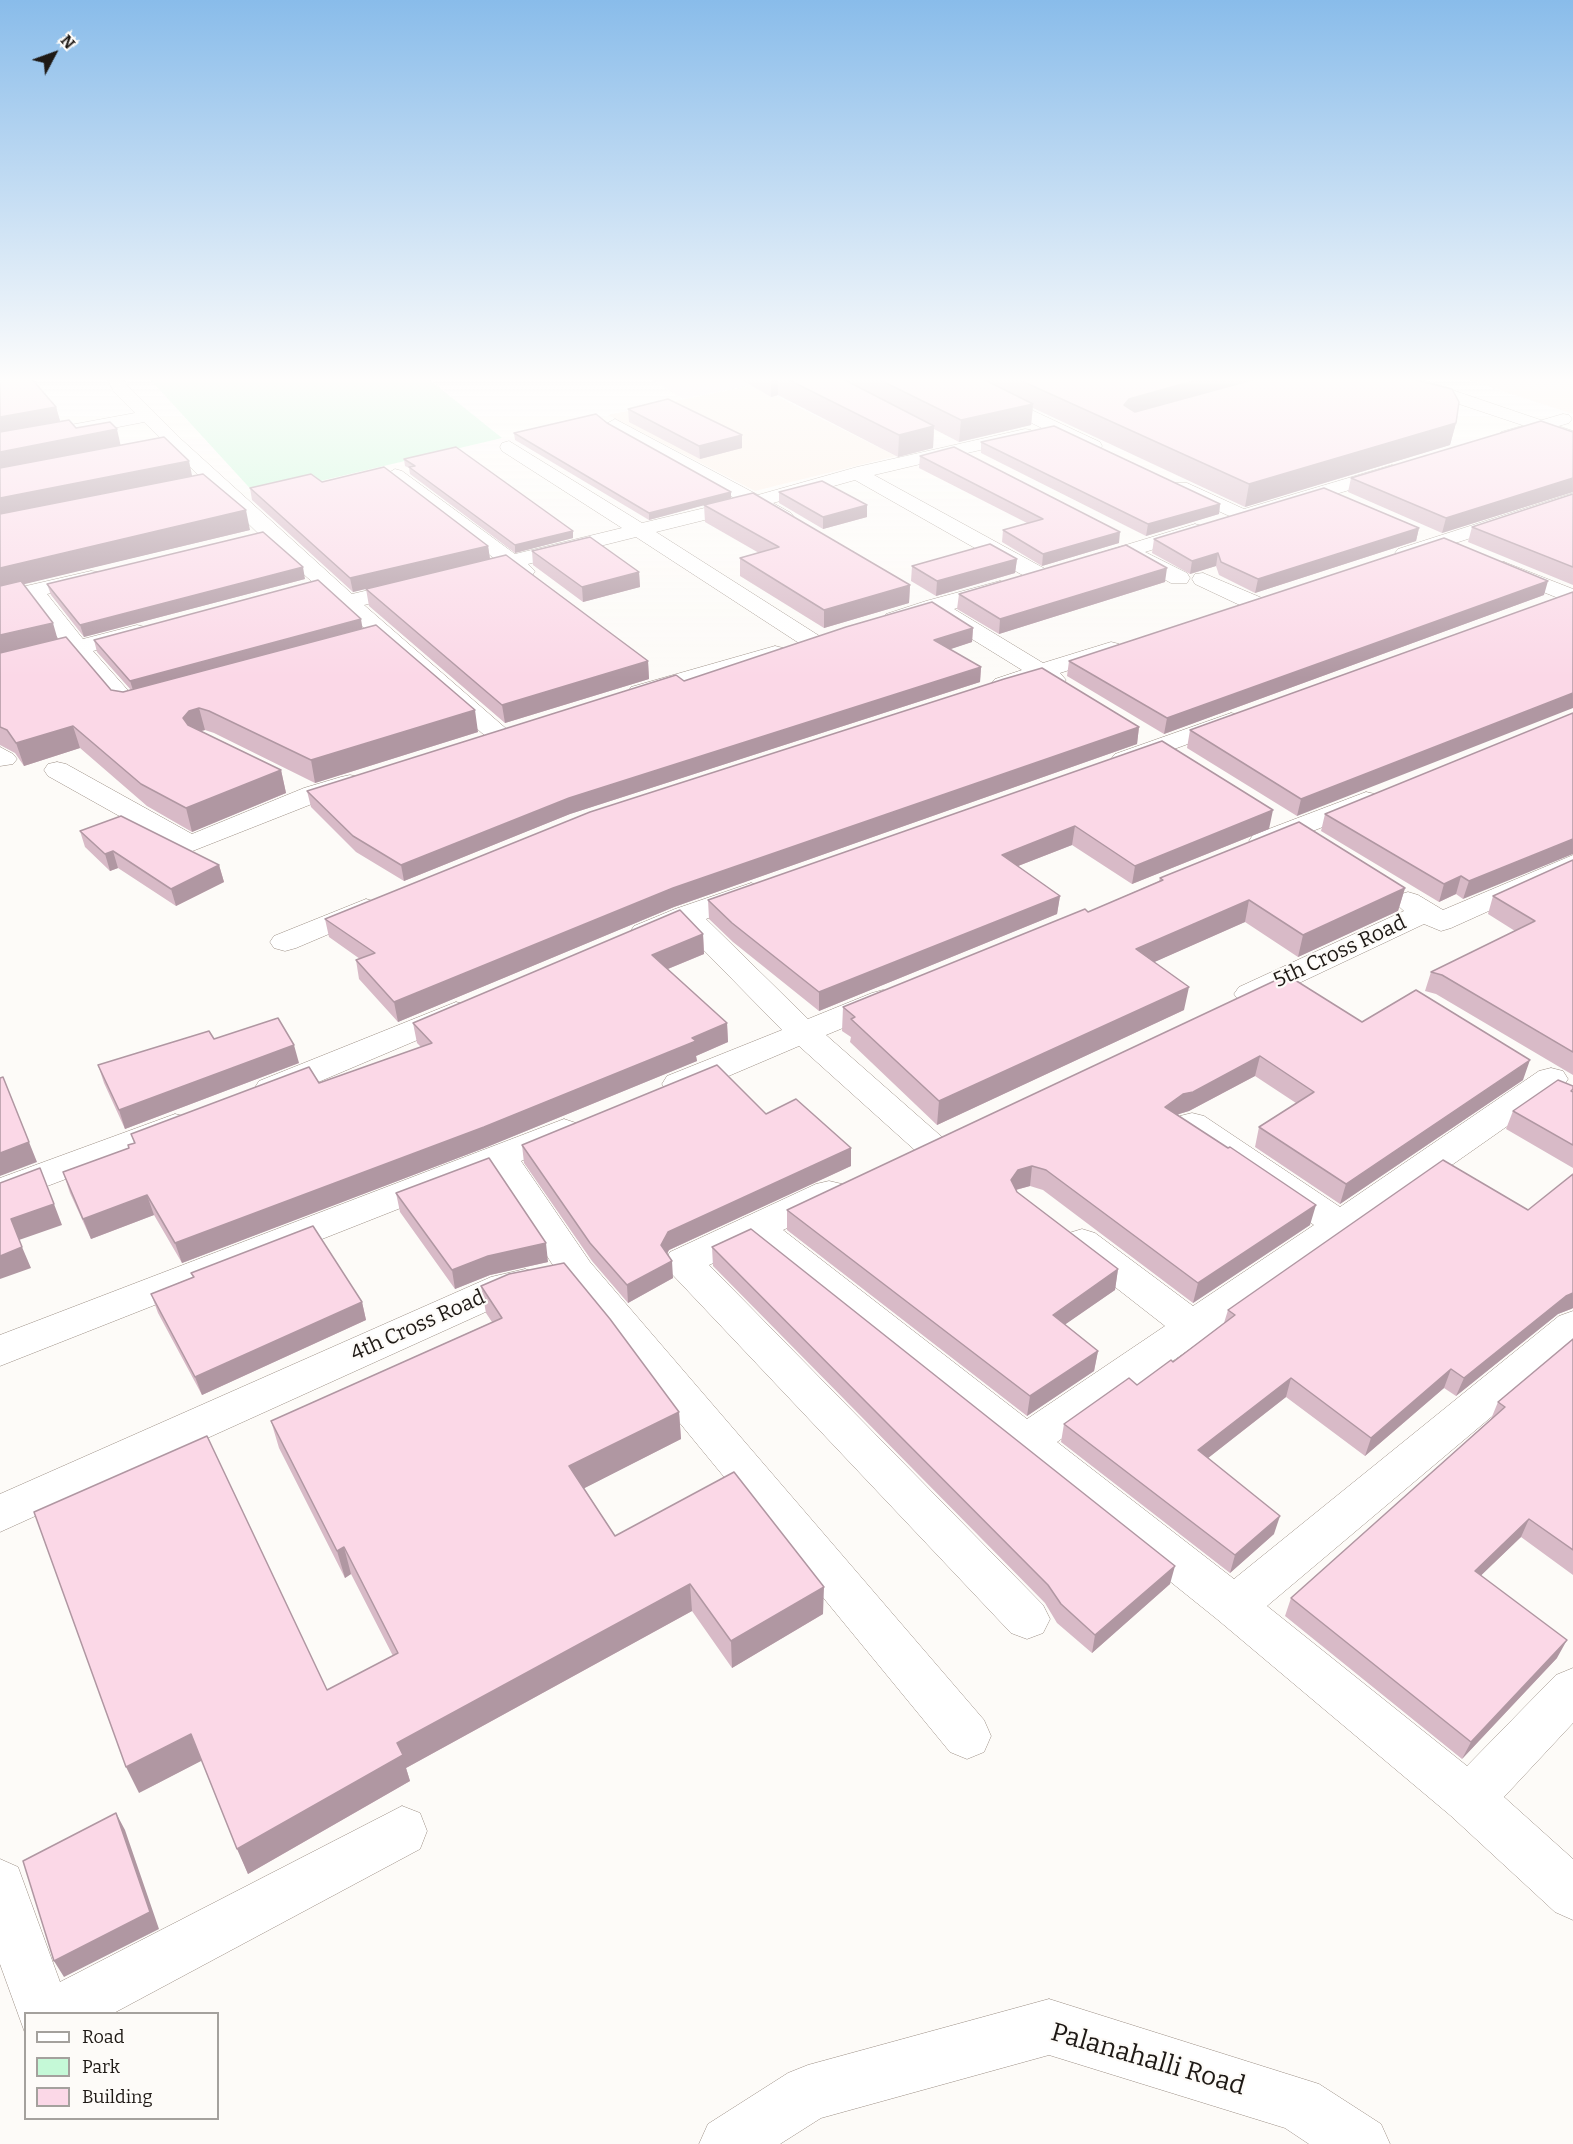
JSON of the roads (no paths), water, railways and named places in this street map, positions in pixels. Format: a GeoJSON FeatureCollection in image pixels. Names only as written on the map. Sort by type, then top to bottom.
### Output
{"type":"FeatureCollection","features":[{"type":"Feature","properties":{"kind":"street"},"geometry":{"type":"LineString","coordinates":[[211,477],[270,534],[348,602],[374,637],[512,733],[468,747]]}},
{"type":"Feature","properties":{"kind":"street"},"geometry":{"type":"LineString","coordinates":[[398,477],[541,583]]}},
{"type":"Feature","properties":{"kind":"street"},"geometry":{"type":"LineString","coordinates":[[555,477],[813,642]]}},
{"type":"Feature","properties":{"kind":"street"},"geometry":{"type":"LineString","coordinates":[[713,477],[807,531]]}},
{"type":"Feature","properties":{"kind":"street"},"geometry":{"type":"LineString","coordinates":[[447,578],[757,501],[843,477]]}},
{"type":"Feature","properties":{"kind":"street"},"geometry":{"type":"LineString","coordinates":[[865,477],[1059,571]]}},
{"type":"Feature","properties":{"kind":"street"},"geometry":{"type":"LineString","coordinates":[[1160,477],[1243,516]]}},
{"type":"Feature","properties":{"kind":"street"},"geometry":{"type":"LineString","coordinates":[[868,626],[1059,571],[1133,544],[1243,516],[1373,477]]}},
{"type":"Feature","properties":{"kind":"street"},"geometry":{"type":"LineString","coordinates":[[194,487],[217,483]]}},
{"type":"Feature","properties":{"kind":"street"},"geometry":{"type":"LineString","coordinates":[[1323,492],[1354,506]]}},
{"type":"Feature","properties":{"kind":"street"},"geometry":{"type":"LineString","coordinates":[[1385,560],[1573,499]]}},
{"type":"Feature","properties":{"kind":"street"},"geometry":{"type":"LineString","coordinates":[[1408,528],[1572,595]]}},
{"type":"Feature","properties":{"kind":"street"},"geometry":{"type":"LineString","coordinates":[[248,539],[270,534]]}},
{"type":"Feature","properties":{"kind":"street"},"geometry":{"type":"LineString","coordinates":[[1133,544],[1179,578]]}},
{"type":"Feature","properties":{"kind":"street"},"geometry":{"type":"LineString","coordinates":[[0,598],[112,572]]}},
{"type":"Feature","properties":{"kind":"street"},"geometry":{"type":"LineString","coordinates":[[1203,579],[1264,600],[1220,614]]}},
{"type":"Feature","properties":{"kind":"street"},"geometry":{"type":"LineString","coordinates":[[302,589],[324,583]]}},
{"type":"Feature","properties":{"kind":"street"},"geometry":{"type":"LineString","coordinates":[[348,602],[425,583]]}},
{"type":"Feature","properties":{"kind":"street"},"geometry":{"type":"LineString","coordinates":[[905,589],[1071,691]]}},
{"type":"Feature","properties":{"kind":"street"},"geometry":{"type":"LineString","coordinates":[[33,591],[78,648],[128,705],[172,693]]}},
{"type":"Feature","properties":{"kind":"street"},"geometry":{"type":"LineString","coordinates":[[1536,608],[1572,595]]}},
{"type":"Feature","properties":{"kind":"street"},"geometry":{"type":"LineString","coordinates":[[0,667],[156,627]]}},
{"type":"Feature","properties":{"kind":"street"},"geometry":{"type":"LineString","coordinates":[[619,699],[835,636]]}},
{"type":"Feature","properties":{"kind":"street"},"geometry":{"type":"LineString","coordinates":[[985,690],[1130,643]]}},
{"type":"Feature","properties":{"kind":"street"},"geometry":{"type":"LineString","coordinates":[[654,668],[672,682]]}},
{"type":"Feature","properties":{"kind":"street"},"geometry":{"type":"LineString","coordinates":[[1107,766],[1172,752],[1250,713]]}},
{"type":"Feature","properties":{"kind":"street"},"geometry":{"type":"LineString","coordinates":[[1132,728],[1172,752]]}},
{"type":"Feature","properties":{"kind":"street"},"geometry":{"type":"LineString","coordinates":[[57,770],[190,844],[313,794],[368,777]]}},
{"type":"Feature","properties":{"kind":"street"},"geometry":{"type":"LineString","coordinates":[[283,779],[313,794]]}},
{"type":"Feature","properties":{"kind":"street"},"geometry":{"type":"LineString","coordinates":[[1239,851],[1390,789]]}},
{"type":"Feature","properties":{"kind":"street","name":"5th Cross Road"},"geometry":{"type":"LineString","coordinates":[[1221,1008],[1425,912],[1441,922],[1573,862]]}},
{"type":"Feature","properties":{"kind":"street"},"geometry":{"type":"LineString","coordinates":[[620,942],[685,915],[774,884]]}},
{"type":"Feature","properties":{"kind":"street"},"geometry":{"type":"LineString","coordinates":[[1385,886],[1425,912]]}},
{"type":"Feature","properties":{"kind":"street"},"geometry":{"type":"LineString","coordinates":[[285,942],[394,897]]}},
{"type":"Feature","properties":{"kind":"street"},"geometry":{"type":"LineString","coordinates":[[685,915],[804,1033],[930,1145]]}},
{"type":"Feature","properties":{"kind":"street"},"geometry":{"type":"LineString","coordinates":[[652,1095],[913,987]]}},
{"type":"Feature","properties":{"kind":"street"},"geometry":{"type":"LineString","coordinates":[[240,1101],[479,1002]]}},
{"type":"Feature","properties":{"kind":"street"},"geometry":{"type":"LineString","coordinates":[[1026,1442],[1549,1078]]}},
{"type":"Feature","properties":{"kind":"street"},"geometry":{"type":"LineString","coordinates":[[0,1192],[207,1113]]}},
{"type":"Feature","properties":{"kind":"street"},"geometry":{"type":"LineString","coordinates":[[0,1351],[587,1121]]}},
{"type":"Feature","properties":{"kind":"street"},"geometry":{"type":"LineString","coordinates":[[1192,1124],[1340,1225]]}},
{"type":"Feature","properties":{"kind":"street"},"geometry":{"type":"LineString","coordinates":[[899,1160],[962,1130]]}},
{"type":"Feature","properties":{"kind":"street"},"geometry":{"type":"LineString","coordinates":[[500,1157],[577,1272],[967,1736]]}},
{"type":"Feature","properties":{"kind":"street"},"geometry":{"type":"LineString","coordinates":[[858,1179],[683,1262],[1027,1619]]}},
{"type":"Feature","properties":{"kind":"street"},"geometry":{"type":"LineString","coordinates":[[1056,1222],[1193,1327]]}},
{"type":"Feature","properties":{"kind":"street"},"geometry":{"type":"LineString","coordinates":[[756,1228],[1234,1606],[1469,1799],[1573,1894]]}},
{"type":"Feature","properties":{"kind":"street","name":"4th Cross Road"},"geometry":{"type":"LineString","coordinates":[[0,1514],[504,1287],[577,1272]]}},
{"type":"Feature","properties":{"kind":"street"},"geometry":{"type":"LineString","coordinates":[[1234,1606],[1573,1326]]}},
{"type":"Feature","properties":{"kind":"street"},"geometry":{"type":"LineString","coordinates":[[1469,1799],[1573,1690]]}},
{"type":"Feature","properties":{"kind":"street"},"geometry":{"type":"LineString","coordinates":[[58,2012],[402,1831]]}},
{"type":"Feature","properties":{"kind":"street"},"geometry":{"type":"LineString","coordinates":[[0,1885],[44,2012]]}},
{"type":"Feature","properties":{"kind":"street","name":"Palanahalli Road"},"geometry":{"type":"LineString","coordinates":[[729,2144],[808,2093],[1049,2027],[1299,2104],[1361,2144]]}}]}
